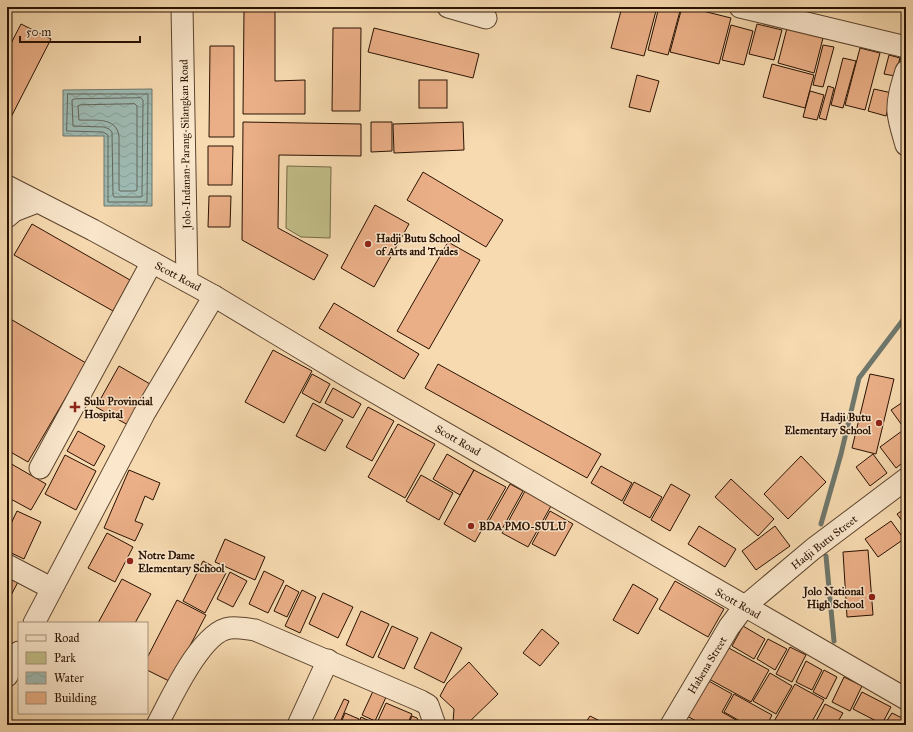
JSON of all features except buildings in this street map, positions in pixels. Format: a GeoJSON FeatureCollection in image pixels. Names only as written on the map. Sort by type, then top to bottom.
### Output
{"type":"FeatureCollection","features":[{"type":"Feature","properties":{"kind":"street","name":"Jolo-Indanan-Parang-Silangkan Road"},"geometry":{"type":"LineString","coordinates":[[182,7],[188,281]]}},
{"type":"Feature","properties":{"kind":"street"},"geometry":{"type":"LineString","coordinates":[[448,7],[486,18]]}},
{"type":"Feature","properties":{"kind":"street"},"geometry":{"type":"LineString","coordinates":[[740,7],[899,45]]}},
{"type":"Feature","properties":{"kind":"street"},"geometry":{"type":"LineString","coordinates":[[906,71],[901,87],[898,110],[899,121],[906,146]]}},
{"type":"Feature","properties":{"kind":"street","name":"Scott Road"},"geometry":{"type":"LineString","coordinates":[[7,186],[188,281],[350,378],[906,699]]}},
{"type":"Feature","properties":{"kind":"street"},"geometry":{"type":"LineString","coordinates":[[7,217],[14,211],[37,202]]}},
{"type":"Feature","properties":{"kind":"street"},"geometry":{"type":"LineString","coordinates":[[40,468],[152,262]]}},
{"type":"Feature","properties":{"kind":"street"},"geometry":{"type":"LineString","coordinates":[[34,622],[51,588],[144,414],[214,296]]}},
{"type":"Feature","properties":{"kind":"street","name":"Hadji Butu Street"},"geometry":{"type":"LineString","coordinates":[[744,606],[813,549],[906,479]]}},
{"type":"Feature","properties":{"kind":"street"},"geometry":{"type":"LineString","coordinates":[[7,565],[51,588]]}},
{"type":"Feature","properties":{"kind":"street","name":"Habena Street"},"geometry":{"type":"LineString","coordinates":[[671,725],[744,606]]}},
{"type":"Feature","properties":{"kind":"street"},"geometry":{"type":"LineString","coordinates":[[157,725],[197,654],[220,631],[229,628],[255,630],[421,701],[428,706],[435,725]]}},
{"type":"Feature","properties":{"kind":"street"},"geometry":{"type":"LineString","coordinates":[[7,676],[18,654]]}},
{"type":"Feature","properties":{"kind":"street"},"geometry":{"type":"LineString","coordinates":[[298,725],[328,660]]}},
{"type":"Feature","properties":{"kind":"green space"},"geometry":{"type":"Polygon","coordinates":[[[287,166],[331,167],[330,238],[301,237],[286,228],[287,166]]]}},
{"type":"Feature","properties":{"kind":"water"},"geometry":{"type":"Polygon","coordinates":[[[152,89],[152,206],[104,206],[104,136],[63,136],[63,90],[152,89]]]}},
{"type":"Feature","properties":{"kind":"waterway"},"geometry":{"type":"LineString","coordinates":[[905,42],[906,33]]}},
{"type":"Feature","properties":{"kind":"waterway"},"geometry":{"type":"LineString","coordinates":[[901,68],[903,50]]}},
{"type":"Feature","properties":{"kind":"waterway"},"geometry":{"type":"LineString","coordinates":[[821,524],[841,454],[859,378],[906,316]]}},
{"type":"Feature","properties":{"kind":"waterway"},"geometry":{"type":"LineString","coordinates":[[826,556],[834,641]]}},
{"type":"Feature","properties":{"kind":"place","name":"Hadji Butu School of Arts and Trades"},"geometry":{"type":"Point","coordinates":[368,244]}},
{"type":"Feature","properties":{"kind":"place","name":"Sulu Provincial Hospital"},"geometry":{"type":"Point","coordinates":[75,407]}},
{"type":"Feature","properties":{"kind":"place","name":"Hadji Butu Elementary School"},"geometry":{"type":"Point","coordinates":[879,423]}},
{"type":"Feature","properties":{"kind":"place","name":"BDA PMO-SULU"},"geometry":{"type":"Point","coordinates":[471,526]}},
{"type":"Feature","properties":{"kind":"place","name":"Notre Dame Elementary School"},"geometry":{"type":"Point","coordinates":[130,561]}},
{"type":"Feature","properties":{"kind":"place","name":"Jolo National High School"},"geometry":{"type":"Point","coordinates":[872,597]}}]}
